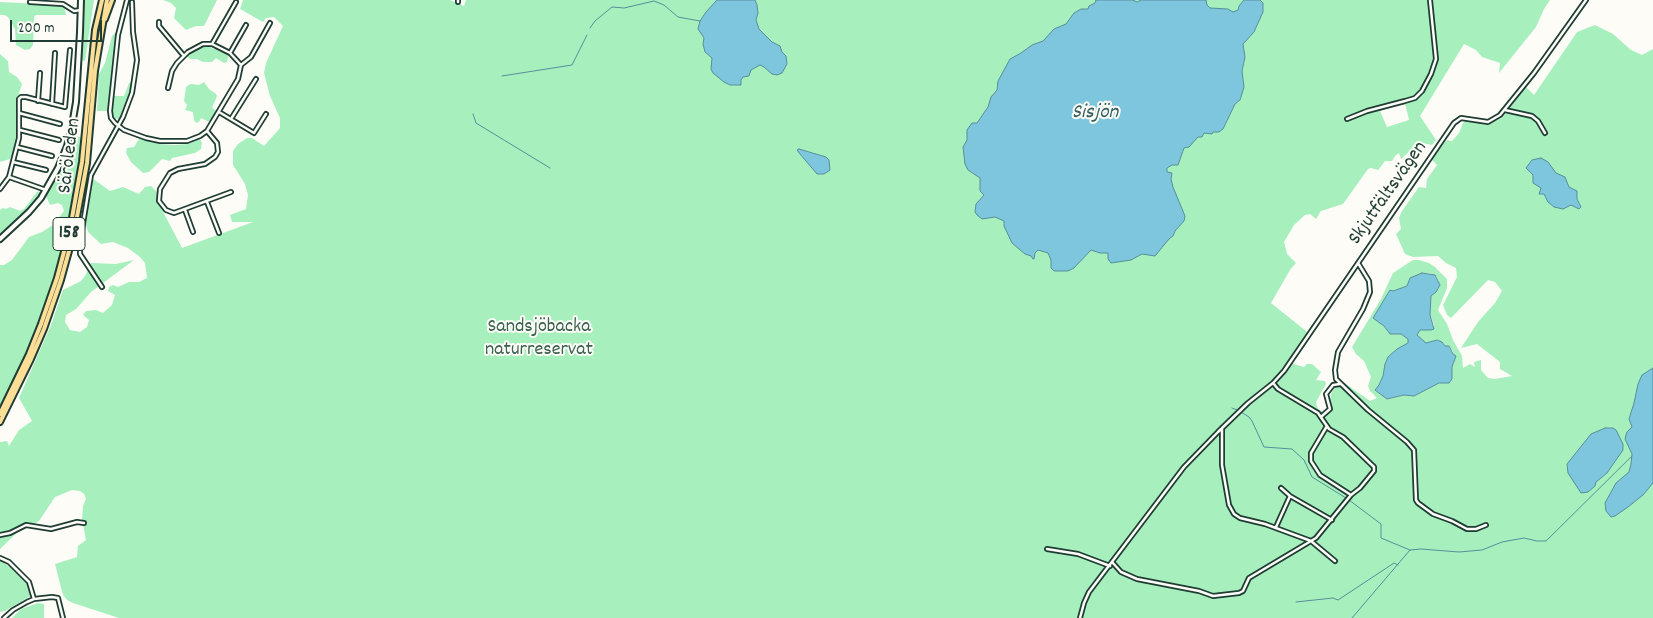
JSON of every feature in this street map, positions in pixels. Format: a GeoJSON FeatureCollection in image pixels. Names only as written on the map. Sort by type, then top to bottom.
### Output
{"type":"FeatureCollection","features":[{"type":"Feature","properties":{"kind":"main road","name":"Säröleden"},"geometry":{"type":"LineString","coordinates":[[0,414],[38,332],[57,278],[68,237],[80,180],[86,138],[95,30],[102,0]]}},
{"type":"Feature","properties":{"kind":"main road","name":"Säröleden"},"geometry":{"type":"LineString","coordinates":[[0,422],[44,329],[74,233],[87,163],[95,71],[107,0]]}},
{"type":"Feature","properties":{"kind":"main road","name":"158"},"geometry":{"type":"LineString","coordinates":[[103,23],[112,0]]}},
{"type":"Feature","properties":{"kind":"street"},"geometry":{"type":"LineString","coordinates":[[0,239],[29,212],[46,190],[61,162],[71,131],[76,97],[81,0]]}},
{"type":"Feature","properties":{"kind":"street"},"geometry":{"type":"LineString","coordinates":[[127,0],[118,35],[110,111],[111,118],[118,126],[146,138],[176,142],[195,139],[207,131],[238,79],[241,65],[251,57],[270,23]]}},
{"type":"Feature","properties":{"kind":"street"},"geometry":{"type":"LineString","coordinates":[[1347,119],[1367,111],[1405,102],[1420,94],[1432,74],[1436,59],[1430,0]]}},
{"type":"Feature","properties":{"kind":"street","name":"Skjutfältsvägen"},"geometry":{"type":"LineString","coordinates":[[1340,384],[1336,379],[1335,373],[1338,352],[1363,309],[1370,292],[1369,281],[1358,263],[1457,120],[1464,118],[1482,122],[1491,121],[1505,110],[1586,0]]}},
{"type":"Feature","properties":{"kind":"street"},"geometry":{"type":"LineString","coordinates":[[30,2],[63,4],[74,10],[81,10]]}},
{"type":"Feature","properties":{"kind":"street"},"geometry":{"type":"LineString","coordinates":[[102,287],[80,254],[80,242],[91,175],[130,101],[136,66],[132,2]]}},
{"type":"Feature","properties":{"kind":"street"},"geometry":{"type":"LineString","coordinates":[[212,44],[236,2]]}},
{"type":"Feature","properties":{"kind":"street"},"geometry":{"type":"LineString","coordinates":[[125,6],[131,8]]}},
{"type":"Feature","properties":{"kind":"street"},"geometry":{"type":"LineString","coordinates":[[159,22],[159,26],[184,56]]}},
{"type":"Feature","properties":{"kind":"street"},"geometry":{"type":"LineString","coordinates":[[230,53],[246,25]]}},
{"type":"Feature","properties":{"kind":"street"},"geometry":{"type":"LineString","coordinates":[[168,88],[172,71],[184,56],[203,44],[212,44],[230,53],[235,56],[241,65]]}},
{"type":"Feature","properties":{"kind":"street"},"geometry":{"type":"LineString","coordinates":[[0,189],[9,178],[14,162],[20,130],[19,99],[21,97],[65,107],[70,50]]}},
{"type":"Feature","properties":{"kind":"street"},"geometry":{"type":"LineString","coordinates":[[52,104],[55,52]]}},
{"type":"Feature","properties":{"kind":"street"},"geometry":{"type":"LineString","coordinates":[[38,101],[40,73]]}},
{"type":"Feature","properties":{"kind":"street"},"geometry":{"type":"LineString","coordinates":[[231,119],[256,79]]}},
{"type":"Feature","properties":{"kind":"street"},"geometry":{"type":"LineString","coordinates":[[1505,110],[1532,116],[1538,121],[1545,133]]}},
{"type":"Feature","properties":{"kind":"street"},"geometry":{"type":"LineString","coordinates":[[219,112],[254,133],[266,114]]}},
{"type":"Feature","properties":{"kind":"street"},"geometry":{"type":"LineString","coordinates":[[19,113],[60,124]]}},
{"type":"Feature","properties":{"kind":"street"},"geometry":{"type":"LineString","coordinates":[[20,130],[59,140]]}},
{"type":"Feature","properties":{"kind":"street"},"geometry":{"type":"LineString","coordinates":[[207,131],[217,143],[218,152],[216,157],[205,164],[174,171],[167,176],[160,189],[159,201],[166,210],[172,213],[185,210],[231,192]]}},
{"type":"Feature","properties":{"kind":"street"},"geometry":{"type":"LineString","coordinates":[[17,147],[52,156]]}},
{"type":"Feature","properties":{"kind":"street"},"geometry":{"type":"LineString","coordinates":[[14,162],[46,170]]}},
{"type":"Feature","properties":{"kind":"street"},"geometry":{"type":"LineString","coordinates":[[9,178],[46,190]]}},
{"type":"Feature","properties":{"kind":"street"},"geometry":{"type":"LineString","coordinates":[[207,202],[219,233]]}},
{"type":"Feature","properties":{"kind":"street"},"geometry":{"type":"LineString","coordinates":[[185,210],[192,232]]}},
{"type":"Feature","properties":{"kind":"street"},"geometry":{"type":"LineString","coordinates":[[1080,618],[1085,598],[1184,467],[1248,403],[1273,383],[1284,371],[1358,263]]}},
{"type":"Feature","properties":{"kind":"street"},"geometry":{"type":"LineString","coordinates":[[1112,562],[1121,572],[1137,579],[1199,591],[1213,596],[1228,595],[1243,591],[1249,578],[1316,538],[1374,471],[1374,467],[1344,437],[1327,426],[1322,416],[1306,404],[1278,389],[1273,383]]}},
{"type":"Feature","properties":{"kind":"street"},"geometry":{"type":"LineString","coordinates":[[1322,416],[1330,409],[1326,394],[1333,385],[1340,384],[1412,448],[1415,453],[1416,500],[1422,506],[1433,514],[1467,529],[1476,529],[1486,525]]}},
{"type":"Feature","properties":{"kind":"street"},"geometry":{"type":"LineString","coordinates":[[1327,426],[1312,453],[1311,462],[1320,475],[1351,496]]}},
{"type":"Feature","properties":{"kind":"street"},"geometry":{"type":"LineString","coordinates":[[1222,428],[1222,465],[1231,510],[1240,518],[1276,527],[1311,541],[1335,561]]}},
{"type":"Feature","properties":{"kind":"street"},"geometry":{"type":"LineString","coordinates":[[1281,488],[1290,496],[1332,520]]}},
{"type":"Feature","properties":{"kind":"street"},"geometry":{"type":"LineString","coordinates":[[1276,527],[1290,496]]}},
{"type":"Feature","properties":{"kind":"street"},"geometry":{"type":"LineString","coordinates":[[0,535],[10,533],[26,525],[51,529],[75,522],[84,523]]}},
{"type":"Feature","properties":{"kind":"street"},"geometry":{"type":"LineString","coordinates":[[1047,549],[1078,554],[1110,566]]}},
{"type":"Feature","properties":{"kind":"street"},"geometry":{"type":"LineString","coordinates":[[0,558],[9,562],[29,582],[34,599]]}},
{"type":"Feature","properties":{"kind":"street"},"geometry":{"type":"LineString","coordinates":[[4,618],[20,605],[34,599],[52,597],[58,598],[63,618]]}},
{"type":"Feature","properties":{"kind":"green space"},"geometry":{"type":"Polygon","coordinates":[[[83,0],[94,0],[85,61],[81,60],[83,0]]]}},
{"type":"Feature","properties":{"kind":"green space"},"geometry":{"type":"Polygon","coordinates":[[[163,0],[217,0],[204,26],[196,26],[186,30],[174,18],[176,8],[171,3],[163,0]]]}},
{"type":"Feature","properties":{"kind":"green space","name":"Sandsjöbacka naturreservat"},"geometry":{"type":"Polygon","coordinates":[[[243,0],[450,0],[464,6],[466,0],[1550,0],[1536,27],[1499,73],[1500,63],[1482,57],[1476,50],[1464,44],[1420,116],[1436,140],[1432,145],[1422,143],[1401,159],[1399,153],[1392,161],[1385,161],[1378,170],[1368,169],[1343,204],[1321,211],[1316,219],[1310,214],[1305,215],[1294,225],[1284,242],[1287,254],[1296,263],[1271,303],[1311,335],[1291,363],[1304,367],[1307,364],[1312,364],[1321,372],[1316,380],[1325,381],[1326,384],[1316,402],[1318,409],[1325,413],[1332,408],[1331,394],[1335,387],[1343,382],[1370,401],[1377,398],[1368,386],[1371,377],[1364,361],[1356,354],[1352,347],[1381,299],[1393,273],[1413,260],[1429,263],[1447,279],[1447,288],[1438,310],[1447,324],[1462,356],[1463,368],[1470,364],[1475,367],[1474,362],[1481,360],[1481,370],[1488,378],[1495,379],[1512,376],[1500,369],[1500,362],[1477,344],[1461,348],[1502,291],[1495,282],[1488,280],[1451,318],[1447,315],[1443,305],[1457,277],[1456,268],[1438,256],[1413,257],[1405,254],[1396,234],[1401,229],[1399,218],[1402,211],[1419,187],[1426,188],[1427,179],[1437,165],[1430,158],[1447,140],[1452,141],[1459,133],[1463,123],[1466,120],[1487,125],[1502,118],[1526,87],[1534,95],[1577,32],[1595,25],[1613,34],[1631,50],[1642,55],[1653,49],[1653,618],[119,618],[73,603],[63,595],[55,564],[77,557],[78,546],[86,540],[82,519],[83,506],[86,499],[84,494],[80,491],[72,490],[55,497],[39,521],[34,524],[26,524],[0,549],[0,442],[7,441],[9,446],[19,430],[32,421],[19,398],[51,325],[63,290],[81,281],[91,263],[116,264],[134,260],[91,292],[76,309],[66,315],[65,322],[70,330],[80,332],[87,327],[89,320],[83,315],[86,311],[96,310],[103,313],[112,305],[115,295],[108,291],[109,287],[113,285],[118,287],[129,282],[139,282],[147,278],[145,263],[140,257],[128,248],[113,242],[101,244],[88,232],[85,222],[92,178],[110,191],[123,187],[139,194],[145,187],[151,186],[158,193],[158,202],[182,248],[253,222],[232,222],[230,215],[246,209],[248,195],[245,184],[233,165],[233,151],[238,144],[247,138],[252,138],[264,146],[280,128],[280,118],[270,96],[264,73],[266,63],[283,26],[274,17],[266,18],[263,22],[240,9],[243,0]],[[1405,103],[1380,111],[1387,127],[1409,120],[1405,103]],[[1425,273],[1412,278],[1407,286],[1393,291],[1390,290],[1373,318],[1383,325],[1390,334],[1401,334],[1408,339],[1408,343],[1388,357],[1385,364],[1385,372],[1378,391],[1389,399],[1417,394],[1439,383],[1450,382],[1452,379],[1454,363],[1453,352],[1450,347],[1437,340],[1427,343],[1423,342],[1417,335],[1420,330],[1431,330],[1434,325],[1430,315],[1431,296],[1440,285],[1437,277],[1425,273]]]}},
{"type":"Feature","properties":{"kind":"green space"},"geometry":{"type":"Polygon","coordinates":[[[0,2],[64,5],[66,15],[36,15],[34,17],[33,45],[30,49],[25,50],[16,45],[15,29],[8,17],[0,15],[0,2]]]}},
{"type":"Feature","properties":{"kind":"green space"},"geometry":{"type":"Polygon","coordinates":[[[116,32],[108,111],[97,111],[99,74],[105,63],[112,36],[116,32]]]}},
{"type":"Feature","properties":{"kind":"green space"},"geometry":{"type":"Polygon","coordinates":[[[208,45],[213,49],[229,54],[227,62],[224,63],[216,58],[212,62],[203,62],[197,59],[190,59],[187,56],[200,47],[208,45]]]}},
{"type":"Feature","properties":{"kind":"green space"},"geometry":{"type":"Polygon","coordinates":[[[0,54],[8,61],[9,72],[17,77],[22,84],[17,99],[17,135],[14,152],[10,159],[0,162],[0,54]]]}},
{"type":"Feature","properties":{"kind":"green space"},"geometry":{"type":"Polygon","coordinates":[[[132,82],[128,101],[120,118],[114,118],[112,109],[114,96],[124,96],[129,83],[132,82]]]}},
{"type":"Feature","properties":{"kind":"green space"},"geometry":{"type":"Polygon","coordinates":[[[204,82],[217,96],[212,108],[217,111],[209,122],[201,118],[196,123],[193,112],[185,110],[187,105],[184,101],[186,87],[190,84],[199,85],[204,82]]]}},
{"type":"Feature","properties":{"kind":"green space"},"geometry":{"type":"Polygon","coordinates":[[[73,136],[80,137],[83,141],[67,235],[52,290],[49,293],[35,337],[0,411],[0,265],[4,265],[12,260],[29,237],[53,225],[59,225],[57,220],[64,211],[62,205],[58,203],[50,205],[46,196],[60,171],[73,136]]]}},
{"type":"Feature","properties":{"kind":"green space"},"geometry":{"type":"Polygon","coordinates":[[[139,139],[175,145],[187,144],[200,139],[202,143],[201,149],[195,153],[172,158],[170,161],[162,159],[149,172],[143,173],[131,162],[126,153],[127,148],[134,147],[139,139]]]}},
{"type":"Feature","properties":{"kind":"green space"},"geometry":{"type":"Polygon","coordinates":[[[39,191],[40,195],[27,212],[0,235],[0,210],[10,207],[20,211],[24,209],[39,191]]]}},
{"type":"Feature","properties":{"kind":"green space"},"geometry":{"type":"Polygon","coordinates":[[[0,561],[11,567],[27,583],[31,596],[0,612],[0,561]]]}},
{"type":"Feature","properties":{"kind":"green space"},"geometry":{"type":"Polygon","coordinates":[[[38,603],[44,604],[44,618],[12,618],[21,609],[38,603]]]}},
{"type":"Feature","properties":{"kind":"water"},"geometry":{"type":"Polygon","coordinates":[[[717,0],[755,0],[758,13],[756,20],[759,29],[772,42],[780,46],[786,56],[787,64],[782,73],[772,74],[760,65],[751,70],[749,76],[743,77],[741,85],[730,85],[713,73],[711,69],[712,58],[705,52],[704,38],[698,29],[700,21],[717,0]]]}},
{"type":"Feature","properties":{"kind":"water","name":"Sisjön"},"geometry":{"type":"Polygon","coordinates":[[[1096,0],[1133,0],[1137,2],[1141,0],[1206,0],[1210,8],[1228,9],[1233,12],[1238,10],[1244,0],[1260,0],[1263,3],[1263,12],[1254,32],[1243,44],[1245,57],[1242,71],[1244,87],[1240,100],[1235,104],[1223,129],[1212,134],[1204,133],[1202,137],[1198,137],[1189,147],[1184,148],[1178,165],[1172,165],[1167,168],[1167,172],[1172,173],[1173,187],[1185,216],[1184,221],[1173,236],[1155,256],[1142,254],[1131,260],[1111,263],[1108,259],[1108,253],[1091,250],[1074,268],[1068,271],[1054,271],[1051,268],[1051,260],[1048,253],[1038,250],[1033,259],[1012,243],[1004,226],[1004,221],[995,217],[982,219],[977,215],[975,212],[976,204],[984,195],[980,191],[980,178],[968,170],[965,164],[963,147],[967,140],[967,130],[972,123],[977,123],[988,107],[991,97],[997,90],[998,81],[1010,59],[1032,45],[1043,41],[1054,29],[1066,24],[1074,13],[1081,9],[1088,9],[1096,0]]]}},
{"type":"Feature","properties":{"kind":"water"},"geometry":{"type":"Polygon","coordinates":[[[797,150],[826,157],[829,160],[830,170],[824,174],[817,174],[797,150]]]}},
{"type":"Feature","properties":{"kind":"water"},"geometry":{"type":"Polygon","coordinates":[[[1541,158],[1548,162],[1556,173],[1565,177],[1569,187],[1577,191],[1577,199],[1581,207],[1579,209],[1571,205],[1563,209],[1554,207],[1548,202],[1544,194],[1539,194],[1541,188],[1533,183],[1533,175],[1526,168],[1532,160],[1541,158]]]}},
{"type":"Feature","properties":{"kind":"water"},"geometry":{"type":"Polygon","coordinates":[[[1422,273],[1435,275],[1440,285],[1431,296],[1430,315],[1434,329],[1420,330],[1417,335],[1426,343],[1437,340],[1445,346],[1449,346],[1456,356],[1452,367],[1452,379],[1449,383],[1439,383],[1414,396],[1404,395],[1387,399],[1375,390],[1383,376],[1388,357],[1408,343],[1408,339],[1401,334],[1390,334],[1384,326],[1373,318],[1390,290],[1393,291],[1407,286],[1410,278],[1422,273]]]}},
{"type":"Feature","properties":{"kind":"water"},"geometry":{"type":"Polygon","coordinates":[[[1653,368],[1653,483],[1643,495],[1611,517],[1606,511],[1605,503],[1616,483],[1629,472],[1631,464],[1632,454],[1625,439],[1627,432],[1632,427],[1629,419],[1638,384],[1642,375],[1653,368]]]}},
{"type":"Feature","properties":{"kind":"water"},"geometry":{"type":"Polygon","coordinates":[[[1605,428],[1616,430],[1623,444],[1623,450],[1607,473],[1596,482],[1595,486],[1588,492],[1581,493],[1568,473],[1567,464],[1591,434],[1605,428]]]}},
{"type":"Feature","properties":{"kind":"waterway"},"geometry":{"type":"LineString","coordinates":[[590,28],[595,21],[612,7],[624,8],[654,1],[664,5],[678,17],[700,21]]}},
{"type":"Feature","properties":{"kind":"waterway"},"geometry":{"type":"LineString","coordinates":[[502,76],[572,65],[587,35]]}},
{"type":"Feature","properties":{"kind":"waterway"},"geometry":{"type":"LineString","coordinates":[[473,114],[476,123],[550,168]]}},
{"type":"Feature","properties":{"kind":"waterway"},"geometry":{"type":"LineString","coordinates":[[1232,408],[1237,410]]}},
{"type":"Feature","properties":{"kind":"waterway"},"geometry":{"type":"LineString","coordinates":[[1241,412],[1252,421],[1264,447],[1292,449],[1304,460],[1312,477],[1346,498]]}},
{"type":"Feature","properties":{"kind":"waterway"},"geometry":{"type":"LineString","coordinates":[[1352,618],[1410,550],[1459,552],[1482,550],[1502,542],[1524,538],[1546,541],[1632,456]]}},
{"type":"Feature","properties":{"kind":"waterway"},"geometry":{"type":"LineString","coordinates":[[1349,500],[1381,524],[1381,538],[1410,550]]}},
{"type":"Feature","properties":{"kind":"waterway"},"geometry":{"type":"LineString","coordinates":[[1296,602],[1333,598],[1338,600],[1394,563],[1398,565]]}}]}
